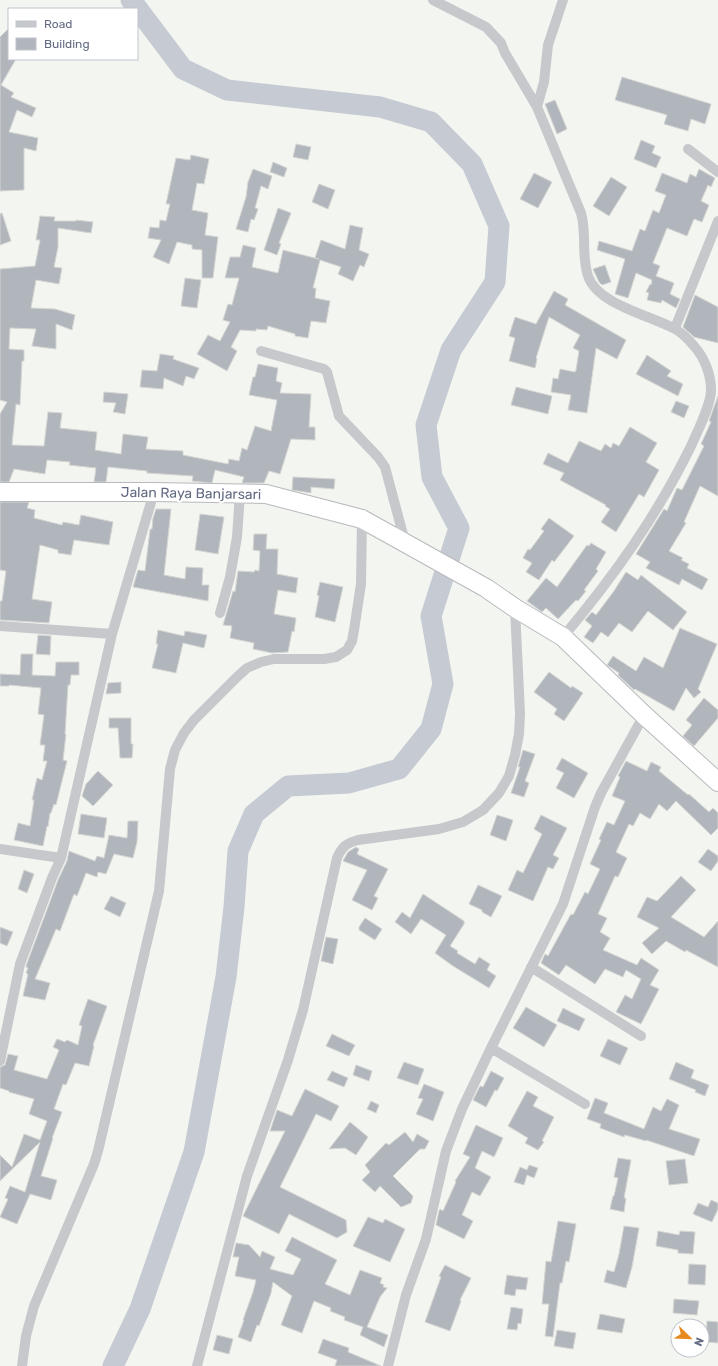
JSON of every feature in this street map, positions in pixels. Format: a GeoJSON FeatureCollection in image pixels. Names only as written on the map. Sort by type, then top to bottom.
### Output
{"type":"FeatureCollection","features":[{"type":"Feature","properties":{"kind":"highway","name":"Jalan Raya Banjarsari"},"geometry":{"type":"LineString","coordinates":[[0,492],[266,494],[362,518],[486,588],[515,608],[563,637],[644,715],[718,782]]}},
{"type":"Feature","properties":{"kind":"street"},"geometry":{"type":"LineString","coordinates":[[433,0],[486,28],[494,35],[501,43],[505,53],[537,107],[581,213],[584,224],[585,259],[588,276],[592,286],[601,294],[616,302],[675,328],[693,345],[702,357],[715,388],[701,424],[682,464],[652,517],[609,581],[563,637]]}},
{"type":"Feature","properties":{"kind":"street"},"geometry":{"type":"LineString","coordinates":[[537,107],[544,82],[548,45],[563,0]]}},
{"type":"Feature","properties":{"kind":"street"},"geometry":{"type":"LineString","coordinates":[[688,149],[718,172]]}},
{"type":"Feature","properties":{"kind":"street"},"geometry":{"type":"LineString","coordinates":[[675,328],[718,221]]}},
{"type":"Feature","properties":{"kind":"street"},"geometry":{"type":"LineString","coordinates":[[261,351],[324,369],[327,372],[339,416],[378,456],[386,467],[412,546]]}},
{"type":"Feature","properties":{"kind":"street"},"geometry":{"type":"LineString","coordinates":[[0,1061],[20,964],[61,858],[112,634],[154,492]]}},
{"type":"Feature","properties":{"kind":"street"},"geometry":{"type":"LineString","coordinates":[[220,613],[230,577],[237,537],[240,493]]}},
{"type":"Feature","properties":{"kind":"street"},"geometry":{"type":"LineString","coordinates":[[22,1366],[26,1336],[34,1306],[94,1164],[98,1151],[159,890],[170,769],[175,750],[184,733],[194,720],[247,668],[261,662],[274,660],[324,659],[336,657],[347,650],[352,641],[361,584],[362,518]]}},
{"type":"Feature","properties":{"kind":"street"},"geometry":{"type":"LineString","coordinates":[[197,1366],[247,1176],[288,1060],[303,1010],[336,858],[341,849],[348,842],[439,828],[462,822],[483,810],[499,793],[509,776],[519,734],[520,714],[515,608]]}},
{"type":"Feature","properties":{"kind":"street"},"geometry":{"type":"LineString","coordinates":[[0,626],[112,634]]}},
{"type":"Feature","properties":{"kind":"street"},"geometry":{"type":"LineString","coordinates":[[388,1366],[406,1295],[426,1239],[446,1150],[462,1109],[563,904],[594,807],[644,715]]}},
{"type":"Feature","properties":{"kind":"street"},"geometry":{"type":"LineString","coordinates":[[0,849],[61,858]]}},
{"type":"Feature","properties":{"kind":"street"},"geometry":{"type":"LineString","coordinates":[[531,968],[641,1036]]}},
{"type":"Feature","properties":{"kind":"street"},"geometry":{"type":"LineString","coordinates":[[491,1048],[585,1104]]}},
{"type":"Feature","properties":{"kind":"building"},"geometry":{"type":"Polygon","coordinates":[[[8,29],[8,60],[15,60],[1,85],[14,93],[11,97],[36,108],[32,117],[17,110],[9,132],[38,138],[36,151],[24,148],[24,190],[0,191],[0,37],[8,29]]]}},
{"type":"Feature","properties":{"kind":"building"},"geometry":{"type":"Polygon","coordinates":[[[622,77],[711,104],[705,124],[691,119],[688,131],[664,124],[667,115],[615,100],[622,77]]]}},
{"type":"Feature","properties":{"kind":"building"},"geometry":{"type":"Polygon","coordinates":[[[555,100],[567,129],[557,134],[545,104],[555,100]]]}},
{"type":"Feature","properties":{"kind":"building"},"geometry":{"type":"Polygon","coordinates":[[[641,140],[655,146],[652,153],[661,157],[656,168],[634,159],[641,140]]]}},
{"type":"Feature","properties":{"kind":"building"},"geometry":{"type":"Polygon","coordinates":[[[296,144],[311,147],[308,160],[293,157],[296,144]]]}},
{"type":"Feature","properties":{"kind":"building"},"geometry":{"type":"Polygon","coordinates":[[[191,155],[209,159],[204,184],[197,183],[192,210],[208,213],[205,235],[218,237],[213,278],[202,278],[202,250],[192,249],[192,245],[177,242],[169,264],[153,257],[161,240],[148,238],[150,227],[159,228],[160,220],[166,221],[170,204],[166,204],[176,158],[190,160],[191,155]]]}},
{"type":"Feature","properties":{"kind":"building"},"geometry":{"type":"Polygon","coordinates":[[[273,162],[287,168],[284,177],[270,172],[273,162]]]}},
{"type":"Feature","properties":{"kind":"building"},"geometry":{"type":"Polygon","coordinates":[[[253,169],[272,176],[268,189],[261,186],[255,208],[258,209],[254,220],[251,219],[248,232],[236,229],[246,197],[248,182],[253,169]]]}},
{"type":"Feature","properties":{"kind":"building"},"geometry":{"type":"Polygon","coordinates":[[[699,169],[715,178],[711,187],[708,185],[701,201],[709,205],[702,222],[694,219],[687,236],[667,228],[653,263],[660,266],[656,276],[674,283],[670,294],[680,299],[676,308],[662,300],[661,303],[647,300],[649,293],[646,292],[650,284],[651,285],[652,280],[636,273],[628,298],[615,294],[625,259],[597,250],[599,241],[632,251],[640,229],[645,231],[653,210],[659,213],[666,195],[655,191],[662,173],[687,183],[690,174],[696,177],[699,169]]]}},
{"type":"Feature","properties":{"kind":"building"},"geometry":{"type":"Polygon","coordinates":[[[534,173],[552,182],[538,208],[520,199],[534,173]]]}},
{"type":"Feature","properties":{"kind":"building"},"geometry":{"type":"Polygon","coordinates":[[[611,177],[627,187],[609,216],[593,206],[611,177]]]}},
{"type":"Feature","properties":{"kind":"building"},"geometry":{"type":"Polygon","coordinates":[[[319,184],[335,190],[328,209],[312,202],[319,184]]]}},
{"type":"Feature","properties":{"kind":"building"},"geometry":{"type":"Polygon","coordinates":[[[278,208],[291,213],[279,243],[281,244],[277,255],[264,250],[278,208]]]}},
{"type":"Feature","properties":{"kind":"building"},"geometry":{"type":"Polygon","coordinates":[[[2,213],[11,241],[0,245],[0,214],[2,213]]]}},
{"type":"Feature","properties":{"kind":"building"},"geometry":{"type":"Polygon","coordinates":[[[40,216],[55,217],[54,221],[76,220],[93,222],[91,233],[58,228],[58,247],[54,267],[62,268],[59,284],[36,280],[31,308],[55,309],[75,315],[72,330],[56,324],[56,349],[32,346],[36,329],[10,328],[9,349],[24,350],[20,405],[16,404],[12,445],[44,446],[48,412],[62,413],[60,428],[97,432],[95,450],[121,454],[123,434],[148,437],[146,449],[183,451],[183,455],[228,464],[229,459],[239,461],[242,448],[247,450],[255,426],[271,431],[277,400],[249,395],[258,364],[278,368],[276,381],[282,383],[280,393],[311,394],[309,427],[315,427],[315,440],[291,439],[280,474],[269,471],[264,483],[242,483],[244,477],[215,470],[212,483],[192,481],[193,476],[147,473],[147,471],[108,467],[106,482],[94,482],[96,468],[69,465],[70,462],[47,460],[45,474],[14,469],[9,482],[0,482],[0,414],[7,402],[0,400],[0,269],[35,266],[40,240],[36,240],[40,216]]]}},
{"type":"Feature","properties":{"kind":"building"},"geometry":{"type":"Polygon","coordinates":[[[350,225],[363,228],[359,250],[369,254],[364,267],[360,265],[353,281],[338,274],[341,267],[320,260],[313,288],[316,288],[315,298],[330,301],[326,323],[311,321],[308,338],[295,336],[295,334],[268,326],[267,330],[240,330],[231,347],[237,351],[227,371],[197,354],[208,335],[220,341],[230,322],[223,320],[228,304],[232,305],[239,278],[225,278],[230,257],[240,257],[243,245],[256,248],[252,267],[278,273],[283,250],[315,258],[321,240],[345,249],[350,225]]]}},
{"type":"Feature","properties":{"kind":"building"},"geometry":{"type":"Polygon","coordinates":[[[605,265],[611,282],[602,285],[593,269],[605,265]]]}},
{"type":"Feature","properties":{"kind":"building"},"geometry":{"type":"Polygon","coordinates":[[[185,278],[201,280],[197,308],[181,306],[185,278]]]}},
{"type":"Feature","properties":{"kind":"building"},"geometry":{"type":"Polygon","coordinates":[[[554,291],[568,299],[565,305],[626,340],[617,359],[596,348],[587,413],[568,410],[571,395],[551,392],[553,378],[558,379],[560,369],[575,372],[579,351],[573,348],[580,335],[549,317],[536,358],[535,368],[509,361],[515,338],[509,336],[515,317],[536,324],[554,291]]]}},
{"type":"Feature","properties":{"kind":"building"},"geometry":{"type":"Polygon","coordinates":[[[695,295],[718,307],[718,343],[694,337],[683,327],[695,295]]]}},
{"type":"Feature","properties":{"kind":"building"},"geometry":{"type":"Polygon","coordinates":[[[160,354],[174,356],[173,359],[199,368],[194,379],[186,376],[183,386],[164,378],[163,389],[140,387],[142,370],[157,371],[160,354]]]}},
{"type":"Feature","properties":{"kind":"building"},"geometry":{"type":"Polygon","coordinates":[[[647,355],[671,371],[667,376],[683,384],[678,396],[636,374],[647,355]]]}},
{"type":"Feature","properties":{"kind":"building"},"geometry":{"type":"Polygon","coordinates":[[[516,387],[552,396],[548,414],[511,405],[516,387]]]}},
{"type":"Feature","properties":{"kind":"building"},"geometry":{"type":"Polygon","coordinates":[[[104,392],[128,394],[125,414],[113,412],[116,403],[103,402],[104,392]]]}},
{"type":"Feature","properties":{"kind":"building"},"geometry":{"type":"Polygon","coordinates":[[[718,396],[718,496],[700,486],[684,522],[686,523],[669,551],[683,558],[681,560],[689,564],[687,568],[708,579],[702,590],[682,579],[679,585],[646,568],[650,562],[636,554],[664,509],[667,511],[677,488],[682,490],[704,446],[701,444],[711,422],[709,421],[718,396]]]}},
{"type":"Feature","properties":{"kind":"building"},"geometry":{"type":"Polygon","coordinates":[[[676,401],[689,406],[684,418],[671,412],[676,401]]]}},
{"type":"Feature","properties":{"kind":"building"},"geometry":{"type":"Polygon","coordinates":[[[630,427],[657,443],[646,462],[659,470],[644,497],[639,494],[616,532],[601,522],[610,509],[605,506],[606,505],[560,480],[564,473],[543,464],[548,453],[568,463],[579,441],[601,451],[605,444],[611,448],[613,443],[619,446],[630,427]]]}},
{"type":"Feature","properties":{"kind":"building"},"geometry":{"type":"Polygon","coordinates":[[[293,477],[335,479],[334,489],[311,487],[311,493],[292,490],[293,477]]]}},
{"type":"Feature","properties":{"kind":"building"},"geometry":{"type":"Polygon","coordinates":[[[0,502],[29,502],[27,508],[35,510],[34,518],[62,525],[63,522],[79,525],[81,515],[113,522],[109,545],[74,540],[71,555],[58,553],[58,550],[40,545],[32,599],[52,602],[49,623],[0,620],[0,601],[2,601],[6,571],[0,570],[0,502]]]}},
{"type":"Feature","properties":{"kind":"building"},"geometry":{"type":"Polygon","coordinates":[[[156,509],[171,509],[164,575],[185,579],[186,567],[203,568],[202,585],[209,585],[208,601],[133,587],[138,570],[145,571],[150,529],[152,529],[156,509]]]}},
{"type":"Feature","properties":{"kind":"building"},"geometry":{"type":"Polygon","coordinates":[[[200,514],[224,517],[218,554],[195,550],[200,514]]]}},
{"type":"Feature","properties":{"kind":"building"},"geometry":{"type":"Polygon","coordinates":[[[549,518],[574,536],[554,562],[552,560],[539,580],[526,572],[532,563],[523,558],[528,549],[530,550],[544,531],[541,529],[549,518]]]}},
{"type":"Feature","properties":{"kind":"building"},"geometry":{"type":"Polygon","coordinates":[[[254,534],[267,534],[266,549],[278,549],[277,574],[298,578],[296,593],[278,590],[274,614],[296,618],[294,632],[292,631],[288,652],[272,653],[253,649],[254,643],[230,638],[232,626],[223,625],[233,591],[235,592],[238,571],[259,571],[260,551],[253,550],[254,534]]]}},
{"type":"Feature","properties":{"kind":"building"},"geometry":{"type":"Polygon","coordinates":[[[591,543],[606,552],[596,569],[598,571],[578,601],[576,600],[558,619],[546,608],[542,612],[527,601],[546,578],[557,587],[587,545],[589,546],[591,543]]]}},
{"type":"Feature","properties":{"kind":"building"},"geometry":{"type":"Polygon","coordinates":[[[626,572],[638,580],[641,575],[687,612],[673,630],[648,611],[632,632],[619,623],[608,637],[601,632],[593,643],[584,637],[592,626],[585,620],[592,612],[596,615],[626,572]]]}},
{"type":"Feature","properties":{"kind":"building"},"geometry":{"type":"Polygon","coordinates":[[[320,582],[343,587],[335,622],[315,617],[320,582]]]}},
{"type":"Feature","properties":{"kind":"building"},"geometry":{"type":"Polygon","coordinates":[[[680,628],[717,644],[698,689],[701,692],[694,698],[686,688],[674,711],[635,689],[634,690],[618,675],[619,673],[607,665],[613,656],[636,671],[644,657],[663,668],[680,628]]]}},
{"type":"Feature","properties":{"kind":"building"},"geometry":{"type":"Polygon","coordinates":[[[158,630],[184,636],[185,631],[207,635],[204,648],[183,643],[176,673],[152,668],[158,644],[156,644],[158,630]]]}},
{"type":"Feature","properties":{"kind":"building"},"geometry":{"type":"Polygon","coordinates":[[[38,635],[51,636],[50,655],[36,654],[38,635]]]}},
{"type":"Feature","properties":{"kind":"building"},"geometry":{"type":"Polygon","coordinates":[[[21,654],[33,654],[32,675],[55,676],[56,662],[79,662],[79,675],[71,675],[70,685],[68,685],[66,734],[63,760],[67,761],[56,805],[54,804],[50,813],[43,846],[14,840],[18,823],[30,826],[34,800],[32,800],[37,778],[42,780],[47,761],[43,761],[45,745],[40,745],[44,715],[38,714],[41,688],[9,685],[0,686],[0,674],[20,675],[21,654]]]}},
{"type":"Feature","properties":{"kind":"building"},"geometry":{"type":"Polygon","coordinates":[[[549,672],[571,688],[572,686],[583,693],[564,721],[554,714],[557,709],[534,692],[549,672]]]}},
{"type":"Feature","properties":{"kind":"building"},"geometry":{"type":"Polygon","coordinates":[[[121,682],[121,693],[106,694],[108,683],[121,682]]]}},
{"type":"Feature","properties":{"kind":"building"},"geometry":{"type":"Polygon","coordinates":[[[704,698],[718,710],[718,718],[694,746],[683,736],[692,725],[686,720],[704,698]]]}},
{"type":"Feature","properties":{"kind":"building"},"geometry":{"type":"Polygon","coordinates":[[[109,718],[131,718],[131,744],[133,744],[132,758],[120,758],[118,728],[109,728],[109,718]]]}},
{"type":"Feature","properties":{"kind":"building"},"geometry":{"type":"Polygon","coordinates":[[[523,750],[535,754],[525,781],[529,783],[524,797],[511,793],[520,767],[518,767],[523,750]]]}},
{"type":"Feature","properties":{"kind":"building"},"geometry":{"type":"Polygon","coordinates":[[[562,758],[588,773],[574,798],[556,788],[564,773],[556,769],[562,758]]]}},
{"type":"Feature","properties":{"kind":"building"},"geometry":{"type":"Polygon","coordinates":[[[626,761],[647,771],[651,762],[661,767],[659,771],[688,795],[689,794],[709,812],[713,808],[718,813],[718,828],[711,835],[676,801],[667,811],[659,804],[650,819],[640,813],[633,826],[629,824],[616,852],[627,858],[618,877],[615,876],[598,914],[607,918],[600,932],[610,938],[603,950],[637,965],[641,958],[659,970],[650,985],[659,989],[641,1024],[616,1012],[625,995],[632,999],[641,979],[626,970],[623,977],[605,969],[595,984],[566,965],[559,975],[541,963],[545,954],[548,956],[585,892],[588,894],[600,869],[590,864],[607,822],[614,825],[625,801],[612,796],[620,777],[618,776],[626,761]]]}},
{"type":"Feature","properties":{"kind":"building"},"geometry":{"type":"Polygon","coordinates":[[[98,771],[113,785],[93,806],[82,796],[86,784],[98,771]]]}},
{"type":"Feature","properties":{"kind":"building"},"geometry":{"type":"Polygon","coordinates":[[[81,814],[107,818],[104,838],[78,834],[81,814]]]}},
{"type":"Feature","properties":{"kind":"building"},"geometry":{"type":"Polygon","coordinates":[[[497,815],[513,820],[506,841],[490,835],[497,815]]]}},
{"type":"Feature","properties":{"kind":"building"},"geometry":{"type":"Polygon","coordinates":[[[541,815],[567,828],[553,855],[559,858],[553,869],[548,867],[533,901],[508,890],[517,870],[523,873],[542,834],[534,829],[541,815]]]}},
{"type":"Feature","properties":{"kind":"building"},"geometry":{"type":"Polygon","coordinates":[[[128,821],[138,821],[137,842],[133,858],[114,854],[106,874],[98,872],[97,877],[86,873],[77,896],[74,894],[60,931],[56,929],[35,979],[50,983],[45,1000],[23,996],[28,974],[26,973],[28,968],[26,966],[58,880],[67,861],[69,851],[95,861],[97,856],[104,858],[109,835],[127,838],[128,821]]]}},
{"type":"Feature","properties":{"kind":"building"},"geometry":{"type":"Polygon","coordinates":[[[356,847],[359,849],[357,854],[388,869],[374,896],[378,898],[372,910],[352,900],[367,870],[343,861],[348,852],[356,847]]]}},
{"type":"Feature","properties":{"kind":"building"},"geometry":{"type":"Polygon","coordinates":[[[708,849],[718,856],[718,861],[711,871],[698,862],[708,849]]]}},
{"type":"Feature","properties":{"kind":"building"},"geometry":{"type":"Polygon","coordinates":[[[24,870],[34,874],[27,893],[18,889],[24,870]]]}},
{"type":"Feature","properties":{"kind":"building"},"geometry":{"type":"Polygon","coordinates":[[[681,876],[696,890],[671,917],[704,937],[718,921],[718,967],[686,950],[685,952],[666,941],[652,954],[642,943],[659,928],[637,917],[647,897],[657,901],[681,876]]]}},
{"type":"Feature","properties":{"kind":"building"},"geometry":{"type":"Polygon","coordinates":[[[478,885],[502,896],[491,917],[482,912],[482,910],[469,904],[478,885]]]}},
{"type":"Feature","properties":{"kind":"building"},"geometry":{"type":"Polygon","coordinates":[[[423,894],[464,921],[464,924],[450,946],[458,951],[457,953],[475,964],[479,957],[490,964],[487,970],[496,976],[489,988],[435,953],[446,935],[421,919],[411,934],[395,922],[402,912],[410,918],[423,894]]]}},
{"type":"Feature","properties":{"kind":"building"},"geometry":{"type":"Polygon","coordinates":[[[111,896],[126,903],[120,917],[104,909],[111,896]]]}},
{"type":"Feature","properties":{"kind":"building"},"geometry":{"type":"Polygon","coordinates":[[[365,918],[382,929],[375,940],[359,930],[359,927],[365,918]]]}},
{"type":"Feature","properties":{"kind":"building"},"geometry":{"type":"Polygon","coordinates":[[[0,927],[13,932],[7,946],[0,943],[0,927]]]}},
{"type":"Feature","properties":{"kind":"building"},"geometry":{"type":"Polygon","coordinates":[[[326,937],[338,939],[333,964],[321,961],[326,937]]]}},
{"type":"Feature","properties":{"kind":"building"},"geometry":{"type":"Polygon","coordinates":[[[88,999],[107,1006],[93,1045],[89,1066],[75,1063],[66,1085],[63,1084],[54,1109],[62,1112],[52,1138],[41,1176],[57,1180],[51,1200],[30,1194],[17,1224],[0,1217],[8,1199],[5,1198],[10,1186],[25,1192],[40,1142],[0,1181],[0,1155],[12,1167],[24,1134],[40,1140],[47,1121],[29,1114],[34,1099],[0,1088],[0,1067],[5,1065],[8,1054],[18,1056],[14,1070],[47,1079],[59,1050],[53,1047],[57,1039],[65,1042],[67,1040],[78,1045],[82,1026],[79,1025],[88,999]]]}},
{"type":"Feature","properties":{"kind":"building"},"geometry":{"type":"Polygon","coordinates":[[[526,1007],[557,1025],[544,1047],[513,1028],[526,1007]]]}},
{"type":"Feature","properties":{"kind":"building"},"geometry":{"type":"Polygon","coordinates":[[[563,1008],[585,1019],[579,1031],[557,1021],[563,1008]]]}},
{"type":"Feature","properties":{"kind":"building"},"geometry":{"type":"Polygon","coordinates":[[[332,1034],[355,1045],[349,1056],[326,1046],[332,1034]]]}},
{"type":"Feature","properties":{"kind":"building"},"geometry":{"type":"Polygon","coordinates":[[[608,1039],[628,1048],[620,1065],[600,1056],[608,1039]]]}},
{"type":"Feature","properties":{"kind":"building"},"geometry":{"type":"Polygon","coordinates":[[[404,1062],[424,1069],[418,1085],[397,1078],[404,1062]]]}},
{"type":"Feature","properties":{"kind":"building"},"geometry":{"type":"Polygon","coordinates":[[[676,1062],[694,1070],[691,1078],[709,1085],[705,1096],[695,1092],[696,1090],[669,1079],[676,1062]]]}},
{"type":"Feature","properties":{"kind":"building"},"geometry":{"type":"Polygon","coordinates":[[[356,1065],[372,1071],[369,1081],[353,1075],[356,1065]]]}},
{"type":"Feature","properties":{"kind":"building"},"geometry":{"type":"Polygon","coordinates":[[[332,1071],[348,1078],[344,1087],[327,1080],[332,1071]]]}},
{"type":"Feature","properties":{"kind":"building"},"geometry":{"type":"Polygon","coordinates":[[[491,1071],[504,1078],[497,1091],[495,1090],[486,1107],[473,1100],[480,1086],[483,1087],[491,1071]]]}},
{"type":"Feature","properties":{"kind":"building"},"geometry":{"type":"Polygon","coordinates":[[[424,1084],[444,1092],[433,1121],[416,1114],[423,1099],[418,1098],[424,1084]]]}},
{"type":"Feature","properties":{"kind":"building"},"geometry":{"type":"Polygon","coordinates":[[[305,1089],[339,1106],[331,1121],[316,1114],[280,1187],[346,1220],[347,1232],[337,1238],[289,1214],[279,1234],[243,1216],[285,1131],[270,1131],[277,1110],[292,1116],[305,1089]]]}},
{"type":"Feature","properties":{"kind":"building"},"geometry":{"type":"Polygon","coordinates":[[[527,1091],[538,1097],[533,1106],[554,1117],[542,1141],[544,1142],[538,1150],[525,1143],[528,1138],[508,1126],[527,1091]]]}},
{"type":"Feature","properties":{"kind":"building"},"geometry":{"type":"Polygon","coordinates":[[[595,1098],[608,1103],[604,1113],[644,1129],[653,1107],[661,1111],[667,1099],[679,1105],[669,1129],[700,1139],[694,1156],[646,1140],[625,1135],[624,1137],[600,1128],[601,1124],[587,1119],[595,1098]]]}},
{"type":"Feature","properties":{"kind":"building"},"geometry":{"type":"Polygon","coordinates":[[[371,1101],[379,1105],[376,1113],[367,1109],[371,1101]]]}},
{"type":"Feature","properties":{"kind":"building"},"geometry":{"type":"Polygon","coordinates":[[[350,1122],[368,1137],[356,1155],[345,1148],[329,1149],[350,1122]]]}},
{"type":"Feature","properties":{"kind":"building"},"geometry":{"type":"Polygon","coordinates":[[[476,1125],[503,1138],[494,1157],[482,1151],[475,1168],[491,1177],[480,1196],[472,1192],[462,1215],[473,1221],[464,1239],[436,1225],[440,1209],[443,1211],[456,1182],[455,1181],[470,1157],[463,1154],[476,1125]]]}},
{"type":"Feature","properties":{"kind":"building"},"geometry":{"type":"Polygon","coordinates":[[[405,1132],[413,1142],[417,1134],[429,1141],[425,1149],[420,1149],[393,1176],[413,1196],[411,1203],[401,1207],[380,1186],[375,1192],[362,1180],[370,1172],[365,1165],[386,1143],[389,1145],[405,1132]]]}},
{"type":"Feature","properties":{"kind":"building"},"geometry":{"type":"Polygon","coordinates":[[[618,1158],[631,1160],[624,1198],[626,1198],[624,1212],[610,1209],[618,1178],[614,1177],[618,1158]]]}},
{"type":"Feature","properties":{"kind":"building"},"geometry":{"type":"Polygon","coordinates":[[[685,1159],[688,1183],[669,1185],[666,1161],[685,1159]]]}},
{"type":"Feature","properties":{"kind":"building"},"geometry":{"type":"Polygon","coordinates":[[[529,1165],[538,1168],[534,1178],[527,1175],[524,1185],[514,1182],[520,1167],[527,1170],[529,1165]]]}},
{"type":"Feature","properties":{"kind":"building"},"geometry":{"type":"Polygon","coordinates":[[[711,1200],[718,1203],[718,1209],[712,1222],[693,1214],[698,1203],[708,1207],[711,1200]]]}},
{"type":"Feature","properties":{"kind":"building"},"geometry":{"type":"Polygon","coordinates":[[[368,1217],[383,1223],[385,1219],[405,1229],[390,1262],[353,1246],[368,1217]]]}},
{"type":"Feature","properties":{"kind":"building"},"geometry":{"type":"Polygon","coordinates":[[[558,1221],[576,1224],[569,1262],[566,1261],[562,1283],[560,1283],[553,1337],[545,1336],[549,1304],[542,1304],[546,1261],[551,1262],[558,1221]]]}},
{"type":"Feature","properties":{"kind":"building"},"geometry":{"type":"Polygon","coordinates":[[[624,1226],[639,1228],[632,1267],[626,1288],[604,1282],[607,1270],[614,1272],[624,1226]]]}},
{"type":"Feature","properties":{"kind":"building"},"geometry":{"type":"Polygon","coordinates":[[[658,1231],[679,1235],[680,1231],[695,1232],[693,1254],[678,1253],[678,1250],[656,1246],[658,1231]]]}},
{"type":"Feature","properties":{"kind":"building"},"geometry":{"type":"Polygon","coordinates":[[[292,1237],[337,1260],[325,1284],[350,1295],[360,1270],[382,1278],[380,1283],[384,1285],[383,1287],[387,1288],[380,1297],[367,1327],[388,1335],[384,1347],[360,1335],[363,1327],[344,1320],[345,1317],[330,1311],[331,1308],[314,1301],[302,1333],[281,1325],[292,1296],[273,1282],[271,1293],[259,1326],[257,1325],[251,1342],[238,1337],[256,1280],[235,1276],[239,1257],[233,1257],[236,1243],[249,1245],[260,1257],[262,1251],[275,1257],[270,1269],[293,1275],[301,1259],[285,1251],[292,1237]]]}},
{"type":"Feature","properties":{"kind":"building"},"geometry":{"type":"Polygon","coordinates":[[[689,1264],[706,1265],[705,1285],[688,1284],[689,1264]]]}},
{"type":"Feature","properties":{"kind":"building"},"geometry":{"type":"Polygon","coordinates":[[[445,1265],[471,1278],[460,1300],[461,1301],[450,1331],[425,1322],[441,1277],[439,1276],[445,1265]]]}},
{"type":"Feature","properties":{"kind":"building"},"geometry":{"type":"Polygon","coordinates":[[[507,1275],[528,1278],[526,1290],[516,1289],[515,1296],[504,1294],[507,1275]]]}},
{"type":"Feature","properties":{"kind":"building"},"geometry":{"type":"Polygon","coordinates":[[[674,1299],[699,1301],[697,1315],[673,1313],[674,1299]]]}},
{"type":"Feature","properties":{"kind":"building"},"geometry":{"type":"Polygon","coordinates":[[[511,1307],[523,1309],[521,1324],[518,1323],[517,1330],[507,1329],[511,1307]]]}},
{"type":"Feature","properties":{"kind":"building"},"geometry":{"type":"Polygon","coordinates":[[[600,1314],[625,1319],[622,1333],[597,1329],[600,1314]]]}},
{"type":"Feature","properties":{"kind":"building"},"geometry":{"type":"Polygon","coordinates":[[[710,1321],[718,1322],[718,1343],[710,1342],[710,1321]]]}},
{"type":"Feature","properties":{"kind":"building"},"geometry":{"type":"Polygon","coordinates":[[[557,1330],[576,1333],[573,1349],[554,1346],[557,1330]]]}},
{"type":"Feature","properties":{"kind":"building"},"geometry":{"type":"Polygon","coordinates":[[[217,1335],[233,1339],[229,1354],[213,1350],[217,1335]]]}},
{"type":"Feature","properties":{"kind":"building"},"geometry":{"type":"Polygon","coordinates":[[[323,1339],[349,1348],[348,1352],[381,1366],[335,1366],[337,1360],[318,1353],[323,1339]]]}},
{"type":"Feature","properties":{"kind":"waterway"},"geometry":{"type":"LineString","coordinates":[[131,0],[137,8]]}},
{"type":"Feature","properties":{"kind":"waterway"},"geometry":{"type":"LineString","coordinates":[[113,1366],[140,1309],[194,1152],[226,977],[234,907],[238,851],[254,814],[288,786],[349,783],[399,769],[431,729],[443,684],[431,616],[459,528],[432,477],[426,425],[451,350],[495,282],[499,226],[472,164],[431,122],[380,107],[227,90],[183,69],[138,9]]}}]}
